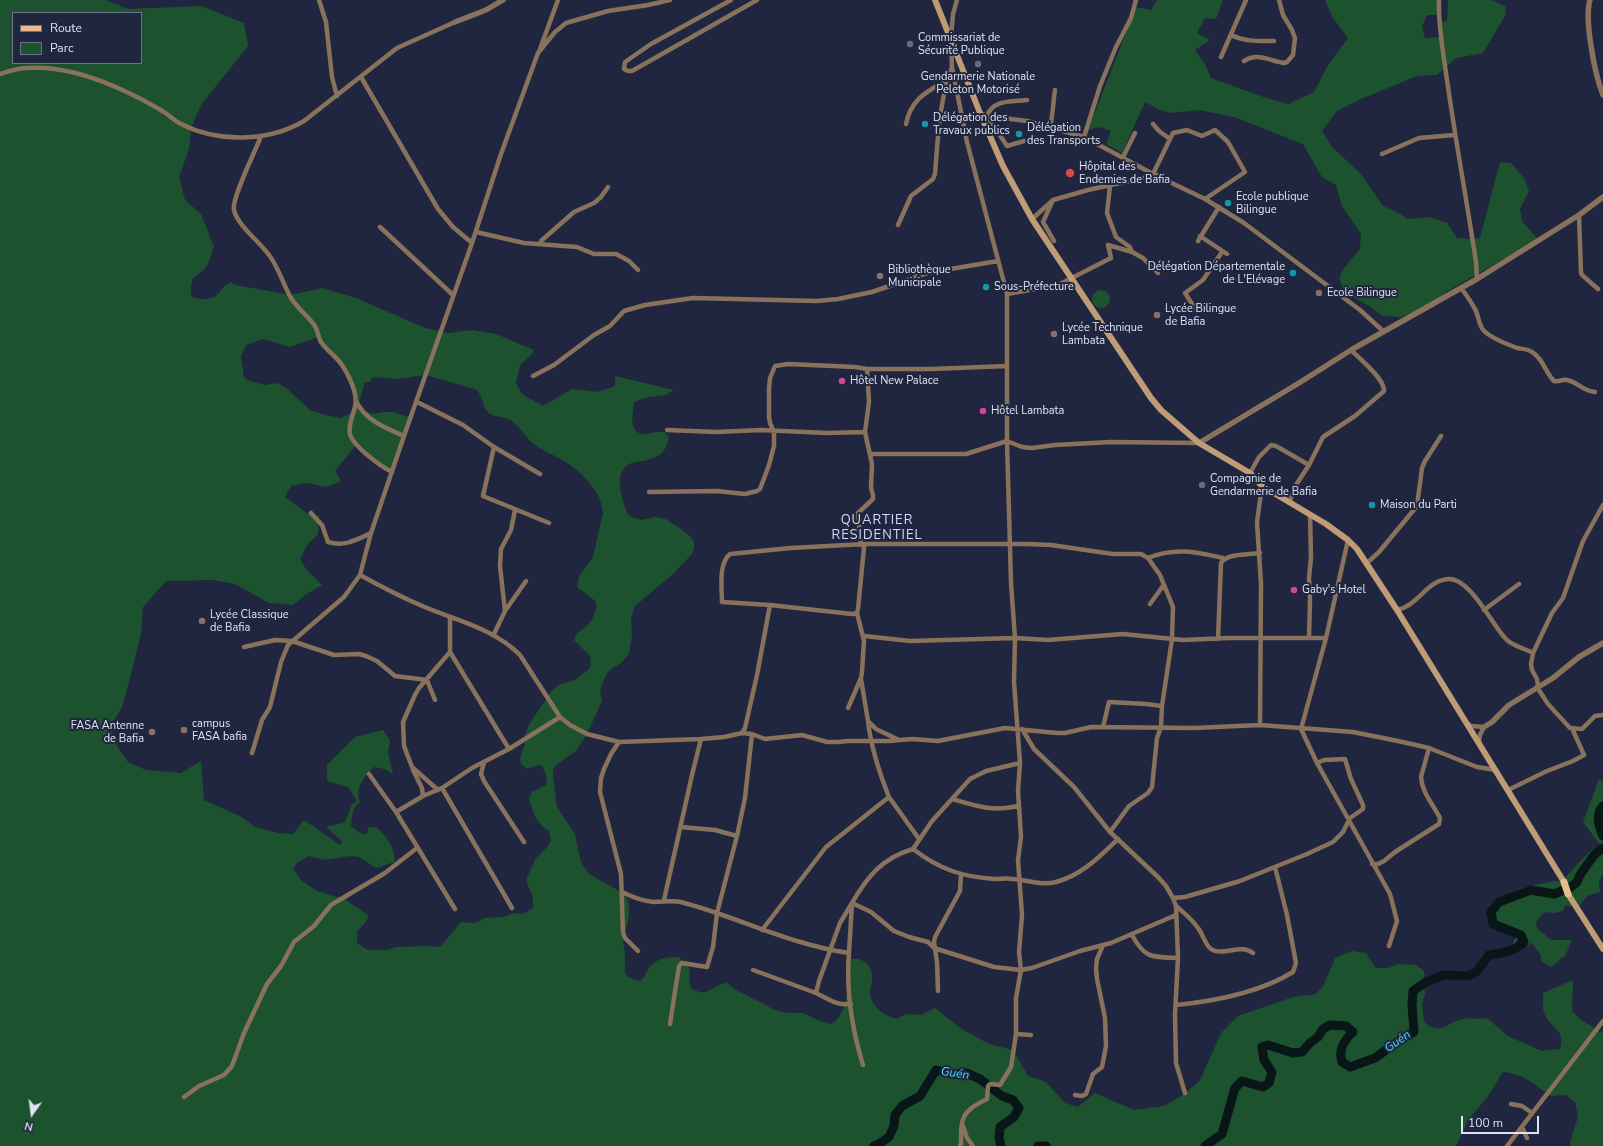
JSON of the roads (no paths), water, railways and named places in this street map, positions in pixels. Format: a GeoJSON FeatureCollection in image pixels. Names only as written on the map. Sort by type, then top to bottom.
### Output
{"type":"FeatureCollection","features":[{"type":"Feature","properties":{"kind":"main road"},"geometry":{"type":"LineString","coordinates":[[935,0],[1003,166],[1032,219],[1151,398],[1161,410],[1199,443],[1250,473],[1262,486],[1310,514],[1348,540],[1367,563],[1479,742],[1564,882],[1568,894],[1603,949]]}},
{"type":"Feature","properties":{"kind":"street"},"geometry":{"type":"LineString","coordinates":[[318,0],[326,22],[332,77],[337,96]]}},
{"type":"Feature","properties":{"kind":"street"},"geometry":{"type":"LineString","coordinates":[[0,74],[27,68],[73,73],[118,88],[190,128],[210,134],[229,136],[261,136],[296,125],[337,96],[398,48],[455,22],[486,10],[503,0]]}},
{"type":"Feature","properties":{"kind":"street"},"geometry":{"type":"LineString","coordinates":[[252,753],[262,720],[270,707],[281,662],[288,645],[344,597],[360,575],[372,533],[404,436],[476,232],[501,154],[558,0]]}},
{"type":"Feature","properties":{"kind":"street"},"geometry":{"type":"LineString","coordinates":[[538,53],[555,32],[566,23],[608,11],[670,0]]}},
{"type":"Feature","properties":{"kind":"street"},"geometry":{"type":"LineString","coordinates":[[731,0],[651,44],[624,62],[624,69],[632,71],[757,0]]}},
{"type":"Feature","properties":{"kind":"street"},"geometry":{"type":"LineString","coordinates":[[957,0],[953,14],[951,36],[952,67],[967,142],[1007,294],[1007,441],[1010,545],[1015,638],[1014,682],[1020,728],[1018,806],[1021,837],[1018,860],[1022,915],[1019,952],[1021,970],[1016,998],[1016,1034],[1011,1068],[1000,1085],[990,1084],[988,1086],[987,1099],[967,1112],[961,1123],[960,1146]]}},
{"type":"Feature","properties":{"kind":"street"},"geometry":{"type":"LineString","coordinates":[[1084,137],[1100,86],[1116,47],[1131,18],[1136,0]]}},
{"type":"Feature","properties":{"kind":"street"},"geometry":{"type":"LineString","coordinates":[[1221,57],[1246,0]]}},
{"type":"Feature","properties":{"kind":"street"},"geometry":{"type":"LineString","coordinates":[[1244,62],[1256,56],[1284,63],[1294,55],[1294,34],[1283,15],[1279,0]]}},
{"type":"Feature","properties":{"kind":"street"},"geometry":{"type":"LineString","coordinates":[[1439,0],[1438,15],[1454,135],[1474,245],[1477,278]]}},
{"type":"Feature","properties":{"kind":"street"},"geometry":{"type":"LineString","coordinates":[[1590,0],[1587,13],[1594,59],[1603,95]]}},
{"type":"Feature","properties":{"kind":"street"},"geometry":{"type":"LineString","coordinates":[[1231,35],[1249,42],[1274,41]]}},
{"type":"Feature","properties":{"kind":"street"},"geometry":{"type":"LineString","coordinates":[[898,225],[911,196],[933,179],[935,174],[939,120],[947,80],[952,67]]}},
{"type":"Feature","properties":{"kind":"street"},"geometry":{"type":"LineString","coordinates":[[361,77],[438,209],[453,227],[472,242]]}},
{"type":"Feature","properties":{"kind":"street"},"geometry":{"type":"LineString","coordinates":[[906,124],[908,113],[913,103],[947,80]]}},
{"type":"Feature","properties":{"kind":"street"},"geometry":{"type":"LineString","coordinates":[[1050,127],[1054,110],[1052,105],[1055,90]]}},
{"type":"Feature","properties":{"kind":"street"},"geometry":{"type":"LineString","coordinates":[[987,116],[988,112],[996,104],[1027,100]]}},
{"type":"Feature","properties":{"kind":"street"},"geometry":{"type":"LineString","coordinates":[[980,113],[987,116],[1027,121],[1084,137],[1155,175],[1205,199],[1244,223],[1360,310],[1383,331]]}},
{"type":"Feature","properties":{"kind":"street"},"geometry":{"type":"LineString","coordinates":[[987,116],[1008,146],[1024,141]]}},
{"type":"Feature","properties":{"kind":"street"},"geometry":{"type":"LineString","coordinates":[[1153,124],[1159,132],[1170,139]]}},
{"type":"Feature","properties":{"kind":"street"},"geometry":{"type":"LineString","coordinates":[[1155,175],[1173,133],[1187,130],[1202,136],[1215,130],[1228,142],[1244,172],[1205,199]]}},
{"type":"Feature","properties":{"kind":"street"},"geometry":{"type":"LineString","coordinates":[[1123,157],[1135,133]]}},
{"type":"Feature","properties":{"kind":"street"},"geometry":{"type":"LineString","coordinates":[[1382,154],[1419,138],[1454,135]]}},
{"type":"Feature","properties":{"kind":"street"},"geometry":{"type":"LineString","coordinates":[[261,136],[244,179],[237,190],[234,210],[239,220],[270,255],[292,298],[301,311],[314,324],[321,342],[341,364],[353,389],[356,401],[365,414],[375,422],[404,436]]}},
{"type":"Feature","properties":{"kind":"street"},"geometry":{"type":"LineString","coordinates":[[1032,219],[1053,200],[1088,190],[1155,175]]}},
{"type":"Feature","properties":{"kind":"street"},"geometry":{"type":"LineString","coordinates":[[1110,186],[1107,213],[1110,224],[1116,237],[1130,248],[1132,252]]}},
{"type":"Feature","properties":{"kind":"street"},"geometry":{"type":"LineString","coordinates":[[541,244],[541,241],[546,236],[574,212],[594,203],[608,187]]}},
{"type":"Feature","properties":{"kind":"street"},"geometry":{"type":"LineString","coordinates":[[871,454],[966,454],[1007,441],[1022,447],[1032,448],[1054,445],[1111,442],[1199,443],[1383,331],[1461,288],[1579,215],[1603,197]]}},
{"type":"Feature","properties":{"kind":"street"},"geometry":{"type":"LineString","coordinates":[[1053,200],[1043,222],[1054,241]]}},
{"type":"Feature","properties":{"kind":"street"},"geometry":{"type":"LineString","coordinates":[[1196,310],[1185,293],[1203,280],[1224,253],[1199,238],[1219,207]]}},
{"type":"Feature","properties":{"kind":"street"},"geometry":{"type":"LineString","coordinates":[[1579,215],[1581,273],[1598,289]]}},
{"type":"Feature","properties":{"kind":"street"},"geometry":{"type":"LineString","coordinates":[[380,227],[453,295]]}},
{"type":"Feature","properties":{"kind":"street"},"geometry":{"type":"LineString","coordinates":[[476,232],[524,243],[577,247],[594,254],[616,254],[629,261],[638,270]]}},
{"type":"Feature","properties":{"kind":"street"},"geometry":{"type":"LineString","coordinates":[[1007,294],[1058,285],[1072,279],[1078,274],[1111,258],[1108,245],[1132,252],[1143,258],[1158,272]]}},
{"type":"Feature","properties":{"kind":"street"},"geometry":{"type":"LineString","coordinates":[[533,376],[554,365],[594,335],[610,326],[624,311],[645,305],[693,298],[816,301],[838,299],[872,292],[927,273],[998,261]]}},
{"type":"Feature","properties":{"kind":"street"},"geometry":{"type":"LineString","coordinates":[[1461,288],[1477,313],[1481,326],[1486,333],[1501,341],[1534,353],[1554,381],[1568,380],[1586,390],[1595,392]]}},
{"type":"Feature","properties":{"kind":"street"},"geometry":{"type":"LineString","coordinates":[[1289,503],[1296,485],[1309,465],[1323,437],[1355,416],[1384,391],[1383,385],[1378,377],[1351,350]]}},
{"type":"Feature","properties":{"kind":"street"},"geometry":{"type":"LineString","coordinates":[[649,492],[717,491],[746,494],[757,491],[760,488],[773,453],[774,432],[770,423],[769,388],[770,378],[775,366],[788,364],[855,367],[867,369],[931,369],[1007,366]]}},
{"type":"Feature","properties":{"kind":"street"},"geometry":{"type":"LineString","coordinates":[[867,369],[869,402],[865,432],[871,454],[871,488],[873,495],[858,514],[864,548],[857,613],[864,636],[861,678],[870,741],[878,767],[889,797],[919,839]]}},
{"type":"Feature","properties":{"kind":"street"},"geometry":{"type":"LineString","coordinates":[[356,401],[350,428],[352,438],[374,460],[392,472]]}},
{"type":"Feature","properties":{"kind":"street"},"geometry":{"type":"LineString","coordinates":[[417,402],[463,425],[494,447],[540,474]]}},
{"type":"Feature","properties":{"kind":"street"},"geometry":{"type":"LineString","coordinates":[[761,430],[770,423]]}},
{"type":"Feature","properties":{"kind":"street"},"geometry":{"type":"LineString","coordinates":[[667,430],[716,432],[761,430],[774,432],[865,432]]}},
{"type":"Feature","properties":{"kind":"street"},"geometry":{"type":"LineString","coordinates":[[1367,563],[1385,545],[1417,506],[1422,468],[1441,436]]}},
{"type":"Feature","properties":{"kind":"street"},"geometry":{"type":"LineString","coordinates":[[1250,473],[1259,457],[1271,445],[1276,446],[1309,465]]}},
{"type":"Feature","properties":{"kind":"street"},"geometry":{"type":"LineString","coordinates":[[494,447],[482,494],[485,498],[549,523]]}},
{"type":"Feature","properties":{"kind":"street"},"geometry":{"type":"LineString","coordinates":[[1260,726],[1261,584],[1257,522],[1262,486]]}},
{"type":"Feature","properties":{"kind":"street"},"geometry":{"type":"LineString","coordinates":[[1603,505],[1583,541],[1563,598],[1552,613],[1533,653],[1531,664],[1541,695],[1567,725],[1572,728],[1582,729],[1595,716],[1603,715]]}},
{"type":"Feature","properties":{"kind":"street"},"geometry":{"type":"LineString","coordinates":[[505,611],[500,566],[501,549],[511,530],[515,510]]}},
{"type":"Feature","properties":{"kind":"street"},"geometry":{"type":"LineString","coordinates":[[311,513],[322,525],[328,542],[337,545],[344,544],[372,533]]}},
{"type":"Feature","properties":{"kind":"street"},"geometry":{"type":"LineString","coordinates":[[1309,638],[1309,578],[1311,557],[1310,514]]}},
{"type":"Feature","properties":{"kind":"street"},"geometry":{"type":"LineString","coordinates":[[1348,540],[1326,638],[1301,729],[1317,763],[1390,894],[1397,921],[1389,946]]}},
{"type":"Feature","properties":{"kind":"street"},"geometry":{"type":"LineString","coordinates":[[857,613],[852,614],[770,605],[722,602],[722,573],[726,557],[730,554],[791,548],[863,545],[1050,545],[1112,554],[1141,554],[1148,558],[1160,575],[1173,607],[1172,639],[1162,706],[1161,727],[1157,738],[1154,773],[1150,790],[1129,806],[1110,832]]}},
{"type":"Feature","properties":{"kind":"street"},"geometry":{"type":"LineString","coordinates":[[1148,558],[1161,552],[1179,550],[1223,558],[1260,553]]}},
{"type":"Feature","properties":{"kind":"street"},"geometry":{"type":"LineString","coordinates":[[1218,639],[1220,569],[1223,558]]}},
{"type":"Feature","properties":{"kind":"street"},"geometry":{"type":"LineString","coordinates":[[360,575],[420,605],[494,634],[520,655],[560,716],[570,725],[587,734],[619,742],[701,739],[724,737],[742,733],[771,739],[802,736],[827,742],[912,739],[938,741],[1005,728],[1020,728],[1057,734],[1081,728],[1103,727],[1194,728],[1260,726],[1352,732],[1429,748],[1477,766],[1496,770]]}},
{"type":"Feature","properties":{"kind":"street"},"geometry":{"type":"LineString","coordinates":[[1397,610],[1404,609],[1412,604],[1432,585],[1449,579],[1465,586],[1508,641],[1533,653]]}},
{"type":"Feature","properties":{"kind":"street"},"geometry":{"type":"LineString","coordinates":[[494,634],[505,611],[526,581]]}},
{"type":"Feature","properties":{"kind":"street"},"geometry":{"type":"LineString","coordinates":[[1484,610],[1519,584]]}},
{"type":"Feature","properties":{"kind":"street"},"geometry":{"type":"LineString","coordinates":[[1150,604],[1164,586]]}},
{"type":"Feature","properties":{"kind":"street"},"geometry":{"type":"LineString","coordinates":[[742,733],[757,676],[770,605]]}},
{"type":"Feature","properties":{"kind":"street"},"geometry":{"type":"LineString","coordinates":[[450,617],[450,652],[509,750]]}},
{"type":"Feature","properties":{"kind":"street"},"geometry":{"type":"LineString","coordinates":[[864,636],[910,641],[1015,638],[1048,640],[1123,634],[1172,639],[1326,638]]}},
{"type":"Feature","properties":{"kind":"street"},"geometry":{"type":"LineString","coordinates":[[244,647],[275,640],[292,641],[334,655],[359,654],[366,656],[377,661],[395,676],[427,680]]}},
{"type":"Feature","properties":{"kind":"street"},"geometry":{"type":"LineString","coordinates":[[1479,742],[1480,735],[1484,727],[1492,722],[1509,705],[1553,678],[1579,657],[1603,643]]}},
{"type":"Feature","properties":{"kind":"street"},"geometry":{"type":"LineString","coordinates":[[423,796],[422,788],[404,746],[403,722],[415,696],[450,652]]}},
{"type":"Feature","properties":{"kind":"street"},"geometry":{"type":"LineString","coordinates":[[848,708],[861,678]]}},
{"type":"Feature","properties":{"kind":"street"},"geometry":{"type":"LineString","coordinates":[[427,680],[435,700]]}},
{"type":"Feature","properties":{"kind":"street"},"geometry":{"type":"LineString","coordinates":[[1103,727],[1109,702],[1162,706]]}},
{"type":"Feature","properties":{"kind":"street"},"geometry":{"type":"LineString","coordinates":[[396,812],[423,796],[440,789],[484,762],[509,750],[560,716]]}},
{"type":"Feature","properties":{"kind":"street"},"geometry":{"type":"LineString","coordinates":[[868,721],[876,730],[899,740]]}},
{"type":"Feature","properties":{"kind":"street"},"geometry":{"type":"LineString","coordinates":[[1467,723],[1471,726],[1484,727]]}},
{"type":"Feature","properties":{"kind":"street"},"geometry":{"type":"LineString","coordinates":[[1020,728],[1034,749],[1074,787],[1110,832],[1158,877],[1166,886],[1173,898],[1176,906],[1178,958],[1176,1062],[1185,1093]]}},
{"type":"Feature","properties":{"kind":"street"},"geometry":{"type":"LineString","coordinates":[[1508,790],[1584,754],[1572,728]]}},
{"type":"Feature","properties":{"kind":"street"},"geometry":{"type":"LineString","coordinates":[[670,1024],[679,966],[682,963],[707,967],[745,798],[752,734]]}},
{"type":"Feature","properties":{"kind":"street"},"geometry":{"type":"LineString","coordinates":[[664,900],[701,739]]}},
{"type":"Feature","properties":{"kind":"street"},"geometry":{"type":"LineString","coordinates":[[619,742],[604,769],[601,778],[600,792],[621,874],[623,933],[625,938],[638,951]]}},
{"type":"Feature","properties":{"kind":"street"},"geometry":{"type":"LineString","coordinates":[[1372,864],[1378,864],[1384,861],[1399,849],[1439,824],[1440,818],[1426,793],[1421,777],[1429,748]]}},
{"type":"Feature","properties":{"kind":"street"},"geometry":{"type":"LineString","coordinates":[[1173,898],[1185,897],[1209,891],[1240,881],[1333,842],[1343,832],[1350,818],[1364,807],[1351,779],[1345,759],[1324,760],[1317,763]]}},
{"type":"Feature","properties":{"kind":"street"},"geometry":{"type":"LineString","coordinates":[[484,762],[482,774],[484,781],[524,842]]}},
{"type":"Feature","properties":{"kind":"street"},"geometry":{"type":"LineString","coordinates":[[816,993],[842,918],[869,875],[887,860],[913,850],[919,839],[964,784],[986,771],[1020,763]]}},
{"type":"Feature","properties":{"kind":"street"},"geometry":{"type":"LineString","coordinates":[[412,767],[440,789],[512,908]]}},
{"type":"Feature","properties":{"kind":"street"},"geometry":{"type":"LineString","coordinates":[[369,774],[396,812],[455,909]]}},
{"type":"Feature","properties":{"kind":"street"},"geometry":{"type":"LineString","coordinates":[[762,930],[826,848],[889,797]]}},
{"type":"Feature","properties":{"kind":"street"},"geometry":{"type":"LineString","coordinates":[[952,798],[980,807],[1004,810],[1018,806]]}},
{"type":"Feature","properties":{"kind":"street"},"geometry":{"type":"LineString","coordinates":[[681,826],[715,830],[737,836]]}},
{"type":"Feature","properties":{"kind":"street"},"geometry":{"type":"LineString","coordinates":[[913,850],[943,869],[961,874],[985,878],[1050,883],[1075,875],[1093,863],[1118,839]]}},
{"type":"Feature","properties":{"kind":"street"},"geometry":{"type":"LineString","coordinates":[[184,1097],[199,1086],[224,1075],[232,1066],[244,1033],[264,989],[271,978],[282,966],[294,942],[314,926],[331,905],[385,873],[417,848]]}},
{"type":"Feature","properties":{"kind":"street"},"geometry":{"type":"LineString","coordinates":[[1176,1005],[1200,1002],[1250,991],[1266,986],[1293,972],[1296,963],[1287,914],[1275,867]]}},
{"type":"Feature","properties":{"kind":"street"},"geometry":{"type":"LineString","coordinates":[[938,991],[937,962],[934,948],[935,937],[960,891],[961,874]]}},
{"type":"Feature","properties":{"kind":"street"},"geometry":{"type":"LineString","coordinates":[[622,892],[648,901],[656,902],[664,900],[681,902],[718,913],[762,930],[831,950],[849,953]]}},
{"type":"Feature","properties":{"kind":"street"},"geometry":{"type":"LineString","coordinates":[[852,903],[871,912],[894,931],[928,942],[934,948],[994,967],[1021,970],[1032,968],[1132,935],[1176,915]]}},
{"type":"Feature","properties":{"kind":"street"},"geometry":{"type":"LineString","coordinates":[[852,903],[848,973],[855,1036],[863,1065]]}},
{"type":"Feature","properties":{"kind":"street"},"geometry":{"type":"LineString","coordinates":[[1176,906],[1199,928],[1208,946],[1212,950],[1221,951],[1242,949],[1253,953]]}},
{"type":"Feature","properties":{"kind":"street"},"geometry":{"type":"LineString","coordinates":[[1132,935],[1137,945],[1145,953],[1154,957],[1178,958]]}},
{"type":"Feature","properties":{"kind":"street"},"geometry":{"type":"LineString","coordinates":[[1075,1095],[1082,1096],[1086,1094],[1093,1074],[1102,1067],[1104,1059],[1106,1046],[1105,1018],[1096,968],[1097,959],[1102,945]]}},
{"type":"Feature","properties":{"kind":"street"},"geometry":{"type":"LineString","coordinates":[[753,970],[816,993],[838,1004],[851,1004]]}},
{"type":"Feature","properties":{"kind":"street"},"geometry":{"type":"LineString","coordinates":[[1507,1146],[1603,1021]]}},
{"type":"Feature","properties":{"kind":"street"},"geometry":{"type":"LineString","coordinates":[[1016,1034],[1031,1035]]}},
{"type":"Feature","properties":{"kind":"street"},"geometry":{"type":"LineString","coordinates":[[1512,1104],[1522,1106],[1532,1113]]}},
{"type":"Feature","properties":{"kind":"street"},"geometry":{"type":"LineString","coordinates":[[961,1123],[967,1138],[973,1146]]}},
{"type":"Feature","properties":{"kind":"street"},"geometry":{"type":"LineString","coordinates":[[1522,1126],[1527,1138]]}},
{"type":"Feature","properties":{"kind":"waterway","name":"Guén"},"geometry":{"type":"LineString","coordinates":[[1603,806],[1598,817],[1603,836]]}},
{"type":"Feature","properties":{"kind":"waterway","name":"Guén"},"geometry":{"type":"LineString","coordinates":[[1205,1146],[1222,1134],[1235,1088],[1242,1081],[1263,1087],[1269,1083],[1272,1072],[1264,1060],[1262,1047],[1268,1045],[1293,1053],[1302,1052],[1318,1037],[1323,1029],[1330,1025],[1346,1026],[1353,1032],[1347,1038],[1341,1049],[1342,1062],[1350,1067],[1375,1058],[1414,1032],[1412,1005],[1413,991],[1426,982],[1444,975],[1468,976],[1477,971],[1489,955],[1512,950],[1524,942],[1521,935],[1493,924],[1491,912],[1499,902],[1531,890],[1554,894],[1571,887],[1577,882],[1594,855],[1603,848]]}},
{"type":"Feature","properties":{"kind":"waterway"},"geometry":{"type":"LineString","coordinates":[[1513,949],[1515,940],[1521,935]]}},
{"type":"Feature","properties":{"kind":"waterway","name":"Guén"},"geometry":{"type":"LineString","coordinates":[[874,1146],[889,1137],[894,1126],[895,1115],[902,1106],[920,1096],[936,1070],[952,1074],[966,1073],[980,1079],[1002,1096],[1013,1100],[1019,1108],[1014,1117],[1000,1127],[999,1138],[1001,1146]]}},
{"type":"Feature","properties":{"kind":"waterway","name":"Guén"},"geometry":{"type":"LineString","coordinates":[[1038,1146],[1046,1146]]}},
{"type":"Feature","properties":{"kind":"place","name":"Commissariat de Sécurité Publique"},"geometry":{"type":"Point","coordinates":[910,44]}},
{"type":"Feature","properties":{"kind":"place","name":"Gendarmerie Nationale Peleton Motorisé"},"geometry":{"type":"Point","coordinates":[978,64]}},
{"type":"Feature","properties":{"kind":"place","name":"Délégation des Travaux publics"},"geometry":{"type":"Point","coordinates":[925,124]}},
{"type":"Feature","properties":{"kind":"place","name":"Délégation des Transports"},"geometry":{"type":"Point","coordinates":[1019,134]}},
{"type":"Feature","properties":{"kind":"place","name":"Hôpital des Endemies de Bafia"},"geometry":{"type":"Point","coordinates":[1070,173]}},
{"type":"Feature","properties":{"kind":"place","name":"Ecole publique Bilingue"},"geometry":{"type":"Point","coordinates":[1228,203]}},
{"type":"Feature","properties":{"kind":"place","name":"Délégation Départementale de L'Elévage"},"geometry":{"type":"Point","coordinates":[1293,273]}},
{"type":"Feature","properties":{"kind":"place","name":"Bibliothèque Municipale"},"geometry":{"type":"Point","coordinates":[880,276]}},
{"type":"Feature","properties":{"kind":"place","name":"Sous-Préfecture"},"geometry":{"type":"Point","coordinates":[986,287]}},
{"type":"Feature","properties":{"kind":"place","name":"Ecole Bilingue"},"geometry":{"type":"Point","coordinates":[1319,293]}},
{"type":"Feature","properties":{"kind":"place","name":"Lycée Bilingue de Bafia"},"geometry":{"type":"Point","coordinates":[1157,315]}},
{"type":"Feature","properties":{"kind":"place","name":"Lycée Technique Lambata"},"geometry":{"type":"Point","coordinates":[1054,334]}},
{"type":"Feature","properties":{"kind":"place","name":"Hôtel New Palace"},"geometry":{"type":"Point","coordinates":[842,381]}},
{"type":"Feature","properties":{"kind":"place","name":"Hôtel Lambata"},"geometry":{"type":"Point","coordinates":[983,411]}},
{"type":"Feature","properties":{"kind":"place","name":"Compagnie de Gendarmerie de Bafia"},"geometry":{"type":"Point","coordinates":[1202,485]}},
{"type":"Feature","properties":{"kind":"place","name":"Maison du Parti"},"geometry":{"type":"Point","coordinates":[1372,505]}},
{"type":"Feature","properties":{"kind":"place","name":"Gaby's Hotel"},"geometry":{"type":"Point","coordinates":[1294,590]}},
{"type":"Feature","properties":{"kind":"place","name":"Lycée Classique de Bafia"},"geometry":{"type":"Point","coordinates":[202,621]}},
{"type":"Feature","properties":{"kind":"place","name":"campus FASA bafia"},"geometry":{"type":"Point","coordinates":[184,730]}},
{"type":"Feature","properties":{"kind":"place","name":"FASA Antenne de Bafia"},"geometry":{"type":"Point","coordinates":[152,732]}},
{"type":"Feature","properties":{"kind":"district","name":"QUARTIER RESIDENTIEL"},"geometry":{"type":"Point","coordinates":[877,528]}}]}
